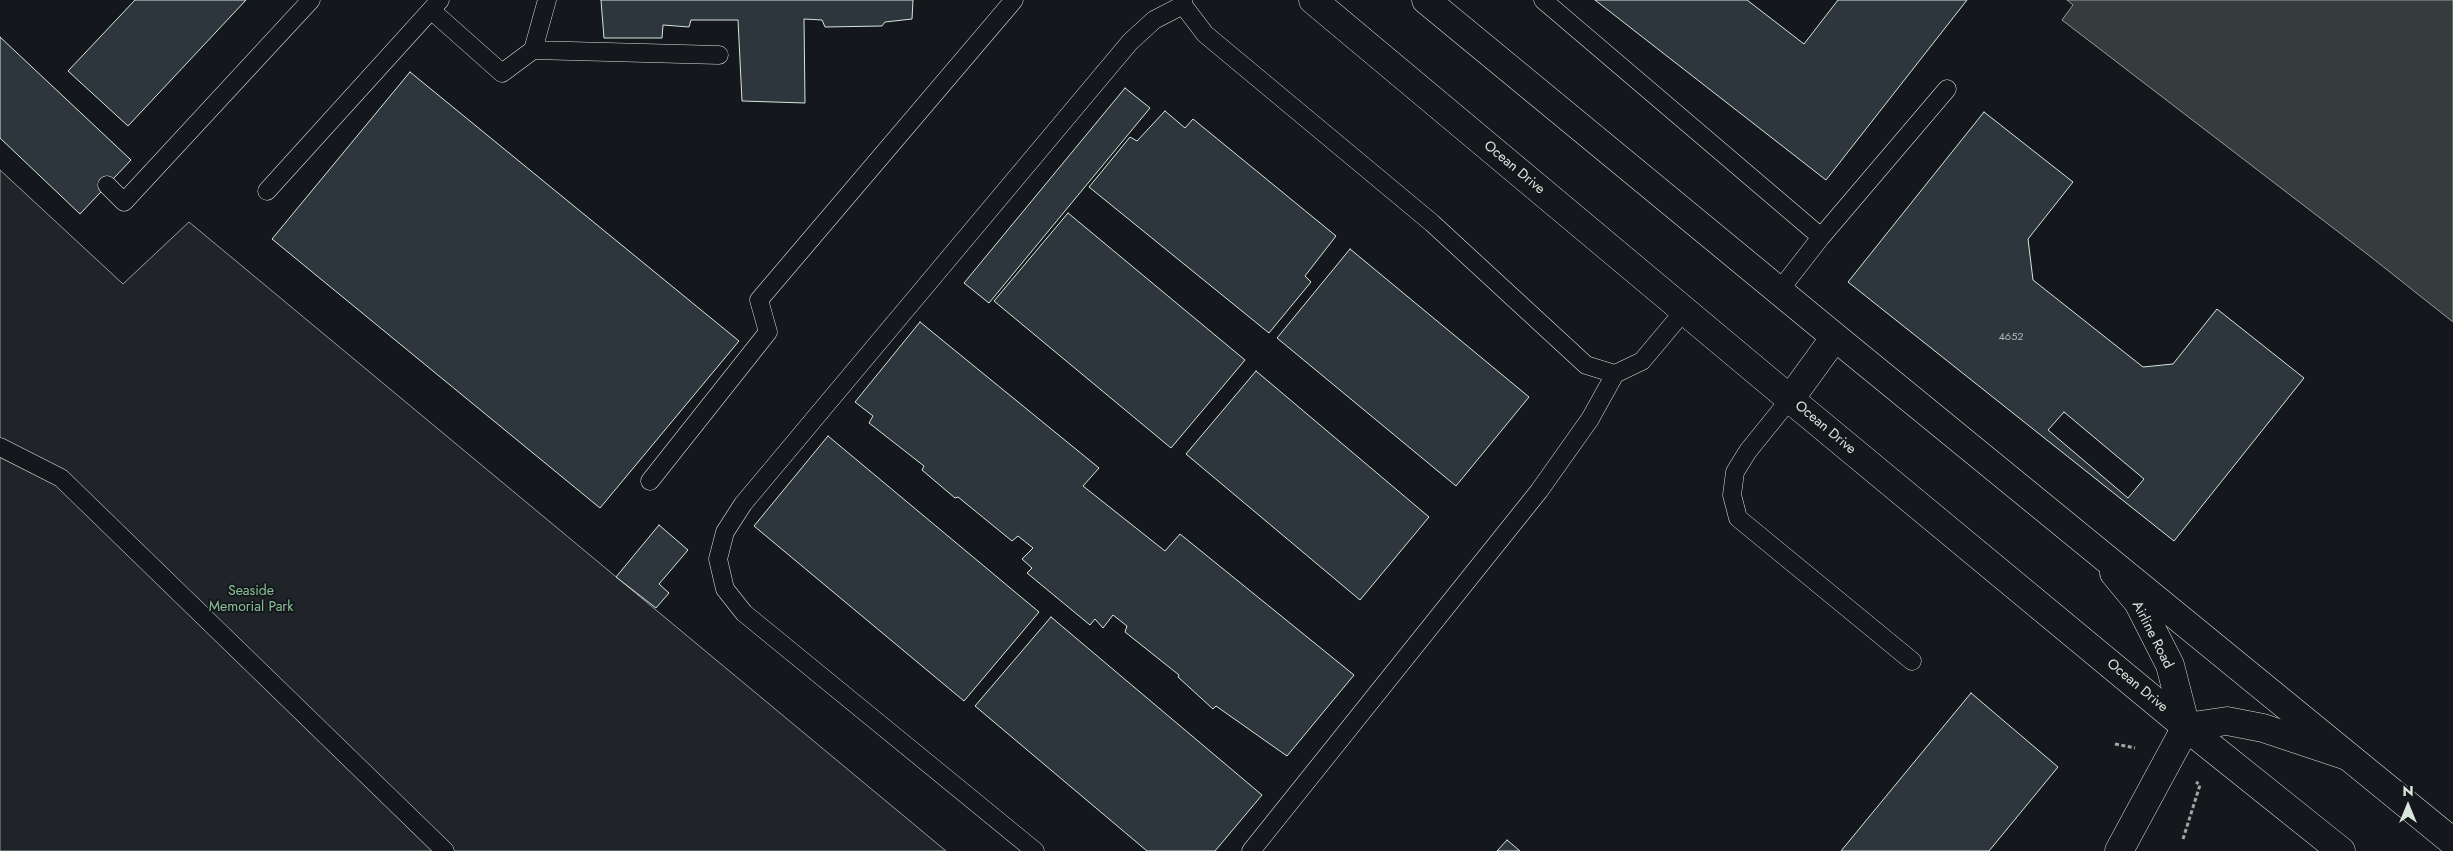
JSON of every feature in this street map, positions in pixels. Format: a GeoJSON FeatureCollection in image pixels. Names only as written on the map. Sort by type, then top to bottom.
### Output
{"type":"FeatureCollection","features":[{"type":"Feature","properties":{"kind":"main road","name":"Ocean Drive"},"geometry":{"type":"LineString","coordinates":[[1313,0],[1684,311],[2186,727],[2341,851]]}},
{"type":"Feature","properties":{"kind":"main road"},"geometry":{"type":"LineString","coordinates":[[1426,0],[2098,553],[2453,842]]}},
{"type":"Feature","properties":{"kind":"main road"},"geometry":{"type":"LineString","coordinates":[[1790,399],[1835,337]]}},
{"type":"Feature","properties":{"kind":"main road","name":"Airline Road"},"geometry":{"type":"LineString","coordinates":[[2098,553],[2138,602],[2170,665],[2186,727]]}},
{"type":"Feature","properties":{"kind":"main road"},"geometry":{"type":"LineString","coordinates":[[2119,851],[2186,727],[2227,721],[2263,728],[2349,756]]}},
{"type":"Feature","properties":{"kind":"lane"},"geometry":{"type":"LineString","coordinates":[[107,185],[124,202],[312,0]]}},
{"type":"Feature","properties":{"kind":"lane"},"geometry":{"type":"LineString","coordinates":[[267,191],[435,5],[502,73],[533,50],[547,0]]}},
{"type":"Feature","properties":{"kind":"lane"},"geometry":{"type":"LineString","coordinates":[[650,481],[768,332],[759,300],[1014,0]]}},
{"type":"Feature","properties":{"kind":"lane"},"geometry":{"type":"LineString","coordinates":[[1543,0],[1821,237]]}},
{"type":"Feature","properties":{"kind":"lane"},"geometry":{"type":"LineString","coordinates":[[1035,851],[744,613],[725,590],[718,559],[725,532],[743,504],[1130,42],[1154,20],[1183,2],[1205,34],[1432,223],[1586,366],[1615,374]]}},
{"type":"Feature","properties":{"kind":"lane"},"geometry":{"type":"LineString","coordinates":[[533,50],[719,55]]}},
{"type":"Feature","properties":{"kind":"lane"},"geometry":{"type":"LineString","coordinates":[[1779,291],[1821,237],[1946,89]]}},
{"type":"Feature","properties":{"kind":"lane"},"geometry":{"type":"LineString","coordinates":[[1251,851],[1540,491],[1590,419],[1615,374],[1642,361],[1684,311]]}},
{"type":"Feature","properties":{"kind":"lane"},"geometry":{"type":"LineString","coordinates":[[1790,399],[1748,451],[1735,472],[1732,495],[1738,518],[1912,661]]}},
{"type":"Feature","properties":{"kind":"lane"},"geometry":{"type":"LineString","coordinates":[[1,449],[61,478],[445,851]]}},
{"type":"Feature","properties":{"kind":"path"},"geometry":{"type":"LineString","coordinates":[[2115,744],[2135,748]]}},
{"type":"Feature","properties":{"kind":"path"},"geometry":{"type":"LineString","coordinates":[[2183,839],[2200,785],[2196,782]]}},
{"type":"Feature","properties":{"kind":"green space","name":"Seaside Memorial Park"},"geometry":{"type":"Polygon","coordinates":[[[0,170],[123,284],[189,222],[946,851],[0,851],[0,170]]]}},
{"type":"Feature","properties":{"kind":"shaded area"},"geometry":{"type":"Polygon","coordinates":[[[2067,0],[2453,0],[2453,322],[2062,20],[2073,5],[2067,0]]]}},
{"type":"Feature","properties":{"kind":"building"},"geometry":{"type":"Polygon","coordinates":[[[135,0],[246,0],[128,126],[68,71],[135,0]]]}},
{"type":"Feature","properties":{"kind":"building"},"geometry":{"type":"Polygon","coordinates":[[[601,0],[913,0],[912,19],[885,22],[882,26],[825,27],[822,20],[804,19],[805,103],[742,101],[738,20],[691,20],[689,27],[663,25],[662,38],[604,38],[601,0]]]}},
{"type":"Feature","properties":{"kind":"building"},"geometry":{"type":"Polygon","coordinates":[[[1595,0],[1747,0],[1804,44],[1838,0],[1967,0],[1826,180],[1595,0]]]}},
{"type":"Feature","properties":{"kind":"building"},"geometry":{"type":"Polygon","coordinates":[[[0,37],[131,160],[80,214],[0,138],[0,37]]]}},
{"type":"Feature","properties":{"kind":"building"},"geometry":{"type":"Polygon","coordinates":[[[410,72],[739,341],[600,508],[272,239],[410,72]]]}},
{"type":"Feature","properties":{"kind":"building"},"geometry":{"type":"Polygon","coordinates":[[[1125,88],[1150,108],[989,303],[964,283],[1125,88]]]}},
{"type":"Feature","properties":{"kind":"building"},"geometry":{"type":"Polygon","coordinates":[[[1165,111],[1185,128],[1193,119],[1336,236],[1305,276],[1311,282],[1269,333],[1089,187],[1130,137],[1137,141],[1165,111]]]}},
{"type":"Feature","properties":{"kind":"building"},"geometry":{"type":"Polygon","coordinates":[[[1984,112],[2073,182],[2028,239],[2033,280],[2143,367],[2173,364],[2217,309],[2304,378],[2174,541],[1848,282],[1984,112]]]}},
{"type":"Feature","properties":{"kind":"building"},"geometry":{"type":"Polygon","coordinates":[[[1068,213],[1245,360],[1171,448],[994,301],[1068,213]]]}},
{"type":"Feature","properties":{"kind":"building"},"geometry":{"type":"Polygon","coordinates":[[[1350,249],[1529,397],[1456,486],[1277,338],[1350,249]]]}},
{"type":"Feature","properties":{"kind":"building"},"geometry":{"type":"Polygon","coordinates":[[[920,322],[1099,468],[1083,486],[1165,551],[1180,534],[1354,675],[1287,756],[1216,706],[1213,709],[1178,677],[1179,675],[1125,632],[1127,626],[1113,615],[1103,628],[1095,619],[1090,625],[1027,573],[1032,568],[1022,559],[1033,548],[1018,536],[1012,541],[958,497],[955,498],[922,470],[924,466],[869,423],[873,416],[855,402],[920,322]]]}},
{"type":"Feature","properties":{"kind":"building"},"geometry":{"type":"Polygon","coordinates":[[[1256,371],[1429,517],[1360,600],[1186,454],[1256,371]]]}},
{"type":"Feature","properties":{"kind":"building"},"geometry":{"type":"Polygon","coordinates":[[[2064,412],[2144,479],[2128,498],[2048,430],[2064,412]]]}},
{"type":"Feature","properties":{"kind":"building"},"geometry":{"type":"Polygon","coordinates":[[[828,436],[1039,612],[964,701],[754,526],[828,436]]]}},
{"type":"Feature","properties":{"kind":"building"},"geometry":{"type":"Polygon","coordinates":[[[659,525],[688,550],[659,584],[669,593],[656,608],[616,577],[659,525]]]}},
{"type":"Feature","properties":{"kind":"building"},"geometry":{"type":"Polygon","coordinates":[[[1051,617],[1262,795],[1215,851],[1147,851],[975,706],[1051,617]]]}},
{"type":"Feature","properties":{"kind":"building"},"geometry":{"type":"Polygon","coordinates":[[[1971,693],[2058,767],[1989,851],[1841,851],[1971,693]]]}},
{"type":"Feature","properties":{"kind":"building"},"geometry":{"type":"Polygon","coordinates":[[[1507,840],[1520,851],[1497,851],[1507,840]]]}}]}
